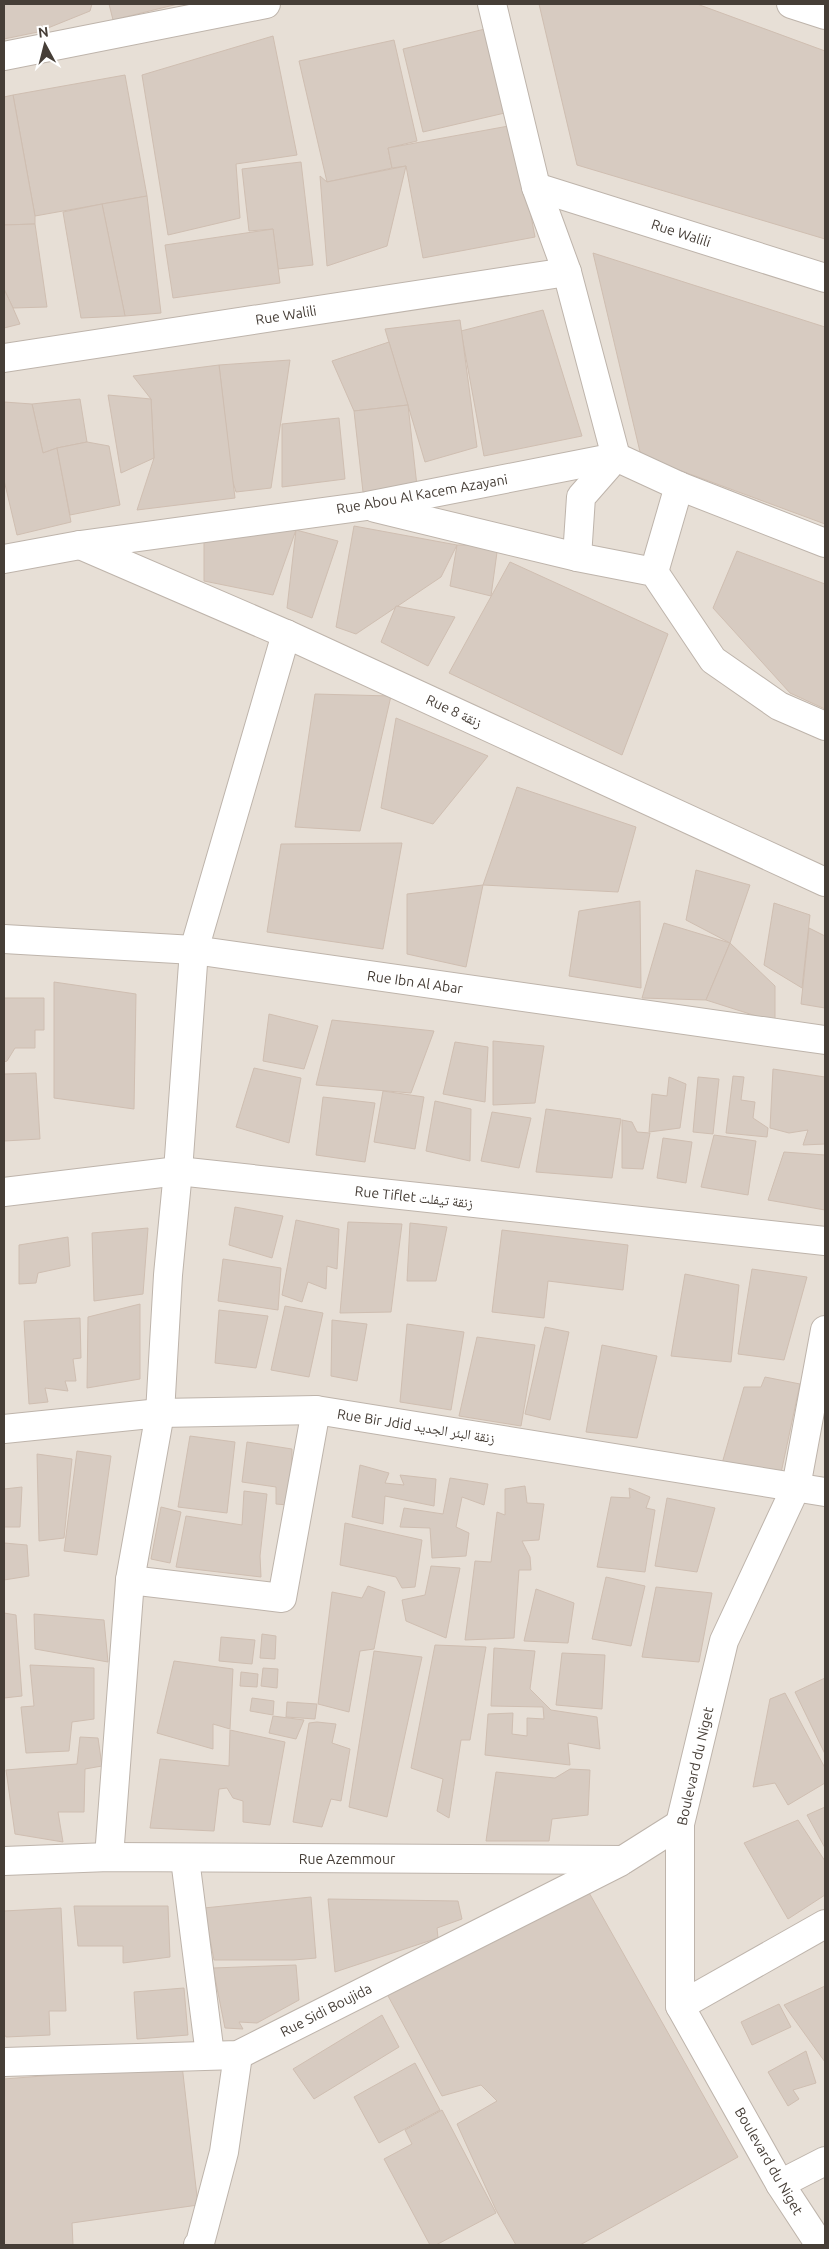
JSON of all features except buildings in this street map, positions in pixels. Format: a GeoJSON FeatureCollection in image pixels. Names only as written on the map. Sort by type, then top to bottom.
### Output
{"type":"FeatureCollection","features":[{"type":"Feature","properties":{"kind":"street"},"geometry":{"type":"LineString","coordinates":[[4,56],[266,4]]}},
{"type":"Feature","properties":{"kind":"street"},"geometry":{"type":"LineString","coordinates":[[492,4],[536,187],[568,272],[616,457]]}},
{"type":"Feature","properties":{"kind":"street"},"geometry":{"type":"LineString","coordinates":[[791,4],[825,15]]}},
{"type":"Feature","properties":{"kind":"street","name":"Rue Walili"},"geometry":{"type":"LineString","coordinates":[[536,187],[825,278]]}},
{"type":"Feature","properties":{"kind":"street","name":"Rue Walili"},"geometry":{"type":"LineString","coordinates":[[4,358],[568,272]]}},
{"type":"Feature","properties":{"kind":"street"},"geometry":{"type":"LineString","coordinates":[[616,457],[680,486],[825,543]]}},
{"type":"Feature","properties":{"kind":"street"},"geometry":{"type":"LineString","coordinates":[[577,557],[581,496],[616,457]]}},
{"type":"Feature","properties":{"kind":"street","name":"Rue Abou Al Kacem Azayani"},"geometry":{"type":"LineString","coordinates":[[4,559],[80,546],[367,506],[616,457]]}},
{"type":"Feature","properties":{"kind":"street"},"geometry":{"type":"LineString","coordinates":[[654,572],[680,486]]}},
{"type":"Feature","properties":{"kind":"street"},"geometry":{"type":"LineString","coordinates":[[367,506],[577,557],[654,572],[713,660],[779,706],[825,726]]}},
{"type":"Feature","properties":{"kind":"street","name":"Rue 8 زنقة"},"geometry":{"type":"LineString","coordinates":[[80,546],[286,634],[825,882]]}},
{"type":"Feature","properties":{"kind":"street"},"geometry":{"type":"LineString","coordinates":[[109,1857],[130,1580],[160,1413],[168,1275],[178,1172],[194,950],[286,634]]}},
{"type":"Feature","properties":{"kind":"street","name":"Rue Ibn Al Abar"},"geometry":{"type":"LineString","coordinates":[[4,939],[194,950],[825,1040]]}},
{"type":"Feature","properties":{"kind":"street","name":"Rue Tiflet زنقة تيفلت"},"geometry":{"type":"LineString","coordinates":[[4,1192],[178,1172],[825,1242]]}},
{"type":"Feature","properties":{"kind":"street","name":"Boulevard du Niget"},"geometry":{"type":"LineString","coordinates":[[820,2245],[780,2184],[680,2006],[680,1824],[724,1641],[796,1487],[825,1330]]}},
{"type":"Feature","properties":{"kind":"street"},"geometry":{"type":"LineString","coordinates":[[130,1580],[282,1598],[316,1410]]}},
{"type":"Feature","properties":{"kind":"street","name":"Rue Bir Jdid زنقة البئر الجديد"},"geometry":{"type":"LineString","coordinates":[[4,1429],[160,1413],[316,1410],[825,1492]]}},
{"type":"Feature","properties":{"kind":"street"},"geometry":{"type":"LineString","coordinates":[[623,1860],[680,1824]]}},
{"type":"Feature","properties":{"kind":"street","name":"Rue Azemmour"},"geometry":{"type":"LineString","coordinates":[[4,1861],[109,1857],[185,1859],[623,1860]]}},
{"type":"Feature","properties":{"kind":"street"},"geometry":{"type":"LineString","coordinates":[[185,1859],[210,2055]]}},
{"type":"Feature","properties":{"kind":"street","name":"Rue Sidi Boujida"},"geometry":{"type":"LineString","coordinates":[[4,2062],[238,2054],[623,1860]]}},
{"type":"Feature","properties":{"kind":"street"},"geometry":{"type":"LineString","coordinates":[[680,2006],[825,1924]]}},
{"type":"Feature","properties":{"kind":"street"},"geometry":{"type":"LineString","coordinates":[[200,2245],[224,2152],[238,2054]]}},
{"type":"Feature","properties":{"kind":"street"},"geometry":{"type":"LineString","coordinates":[[780,2184],[825,2161]]}},
{"type":"Feature","properties":{"kind":"shaded area"},"geometry":{"type":"Polygon","coordinates":[[[4,4],[825,4],[825,2245],[4,2245],[4,4]]]}}]}
